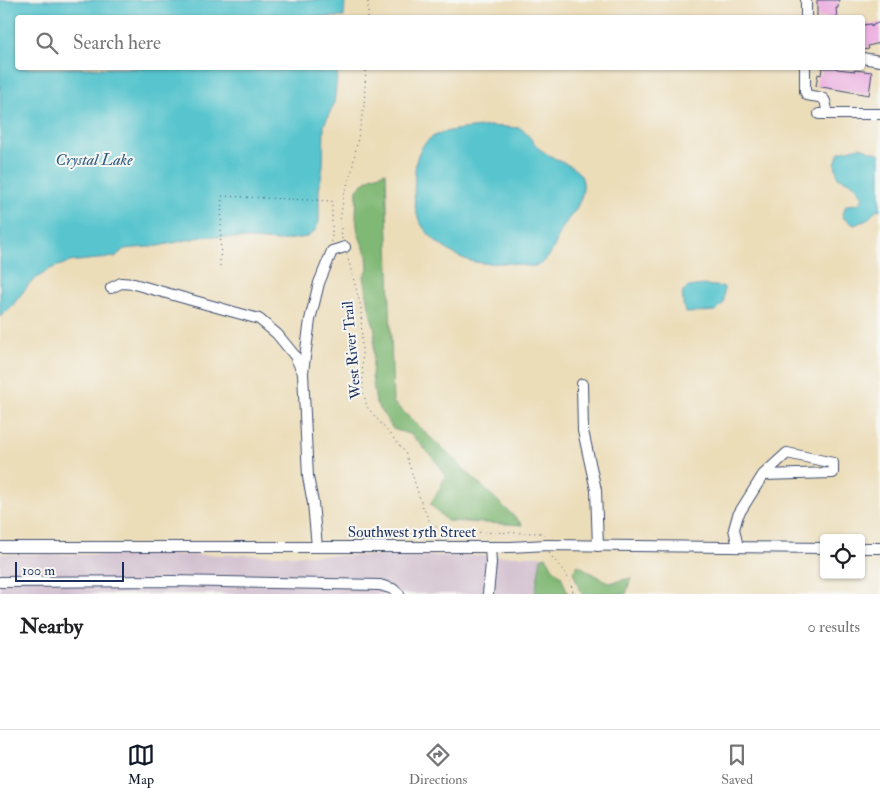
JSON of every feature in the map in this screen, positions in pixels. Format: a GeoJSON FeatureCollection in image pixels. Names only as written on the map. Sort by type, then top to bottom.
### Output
{"type":"FeatureCollection","features":[{"type":"Feature","properties":{"kind":"street"},"geometry":{"type":"LineString","coordinates":[[806,0],[806,15]]}},
{"type":"Feature","properties":{"kind":"street"},"geometry":{"type":"LineString","coordinates":[[865,58],[880,61]]}},
{"type":"Feature","properties":{"kind":"street"},"geometry":{"type":"LineString","coordinates":[[805,70],[805,91],[807,95],[825,99],[823,114],[880,114]]}},
{"type":"Feature","properties":{"kind":"street"},"geometry":{"type":"LineString","coordinates":[[317,547],[314,510],[308,477],[303,373],[310,320],[319,283],[332,251],[344,247]]}},
{"type":"Feature","properties":{"kind":"street"},"geometry":{"type":"LineString","coordinates":[[111,288],[121,283],[134,284],[259,319],[277,334],[295,356],[303,373]]}},
{"type":"Feature","properties":{"kind":"street"},"geometry":{"type":"LineString","coordinates":[[582,384],[583,432],[596,490],[598,546]]}},
{"type":"Feature","properties":{"kind":"street"},"geometry":{"type":"LineString","coordinates":[[738,547],[734,529],[738,515],[763,475],[787,453],[833,463],[833,473],[763,475]]}},
{"type":"Feature","properties":{"kind":"street","name":"Southwest 15th Street"},"geometry":{"type":"LineString","coordinates":[[0,547],[490,547],[547,545],[820,548]]}},
{"type":"Feature","properties":{"kind":"street"},"geometry":{"type":"LineString","coordinates":[[488,594],[491,563],[490,547]]}},
{"type":"Feature","properties":{"kind":"street"},"geometry":{"type":"LineString","coordinates":[[865,548],[880,548]]}},
{"type":"Feature","properties":{"kind":"street"},"geometry":{"type":"LineString","coordinates":[[0,582],[380,585],[393,588],[398,594]]}},
{"type":"Feature","properties":{"kind":"path"},"geometry":{"type":"LineString","coordinates":[[368,0],[368,15]]}},
{"type":"Feature","properties":{"kind":"path","name":"West River Trail"},"geometry":{"type":"LineString","coordinates":[[366,70],[363,114],[340,220],[344,247],[361,307],[363,391],[367,407],[404,452],[430,522],[440,530],[449,532],[540,532],[545,536],[549,553],[570,579],[573,594]]}},
{"type":"Feature","properties":{"kind":"path"},"geometry":{"type":"LineString","coordinates":[[220,266],[222,196],[332,201],[332,251]]}},
{"type":"Feature","properties":{"kind":"shaded area"},"geometry":{"type":"Polygon","coordinates":[[[0,554],[541,556],[534,594],[0,594],[0,554]]]}},
{"type":"Feature","properties":{"kind":"green space"},"geometry":{"type":"Polygon","coordinates":[[[386,172],[393,402],[523,525],[447,521],[430,504],[440,489],[445,476],[440,466],[412,435],[393,429],[376,403],[372,376],[375,331],[364,276],[368,269],[367,256],[358,233],[356,217],[357,189],[371,177],[386,172]]]}},
{"type":"Feature","properties":{"kind":"green space"},"geometry":{"type":"Polygon","coordinates":[[[546,556],[552,567],[561,576],[568,594],[535,594],[541,558],[546,556]]]}},
{"type":"Feature","properties":{"kind":"green space"},"geometry":{"type":"Polygon","coordinates":[[[578,565],[609,583],[631,578],[626,594],[582,594],[573,572],[578,565]]]}},
{"type":"Feature","properties":{"kind":"water","name":"Crystal Lake"},"geometry":{"type":"Polygon","coordinates":[[[0,0],[345,0],[344,15],[15,15],[15,70],[338,70],[334,104],[324,125],[323,166],[319,190],[319,222],[314,232],[307,237],[279,241],[206,236],[158,246],[124,249],[115,257],[69,262],[50,269],[30,283],[12,306],[0,317],[0,0]]]}},
{"type":"Feature","properties":{"kind":"water"},"geometry":{"type":"Polygon","coordinates":[[[490,126],[520,128],[541,150],[575,169],[583,182],[583,192],[577,208],[562,229],[553,250],[542,263],[535,266],[509,263],[479,263],[459,257],[443,247],[428,234],[417,215],[414,198],[415,170],[418,155],[423,146],[431,138],[444,132],[490,126]]]}},
{"type":"Feature","properties":{"kind":"water"},"geometry":{"type":"Polygon","coordinates":[[[860,147],[880,154],[880,210],[877,209],[867,220],[854,225],[842,217],[846,205],[859,204],[863,197],[854,184],[838,177],[835,164],[839,152],[860,147]]]}},
{"type":"Feature","properties":{"kind":"water"},"geometry":{"type":"Polygon","coordinates":[[[706,285],[724,287],[724,303],[716,311],[685,313],[684,290],[706,285]]]}},
{"type":"Feature","properties":{"kind":"building"},"geometry":{"type":"Polygon","coordinates":[[[817,0],[839,0],[838,8],[836,8],[837,15],[817,15],[817,0]]]}},
{"type":"Feature","properties":{"kind":"building"},"geometry":{"type":"Polygon","coordinates":[[[880,22],[880,43],[868,46],[869,49],[865,50],[865,25],[871,24],[871,26],[880,22]]]}},
{"type":"Feature","properties":{"kind":"building"},"geometry":{"type":"Polygon","coordinates":[[[822,70],[872,72],[869,95],[816,86],[818,74],[821,75],[822,70]]]}}]}
